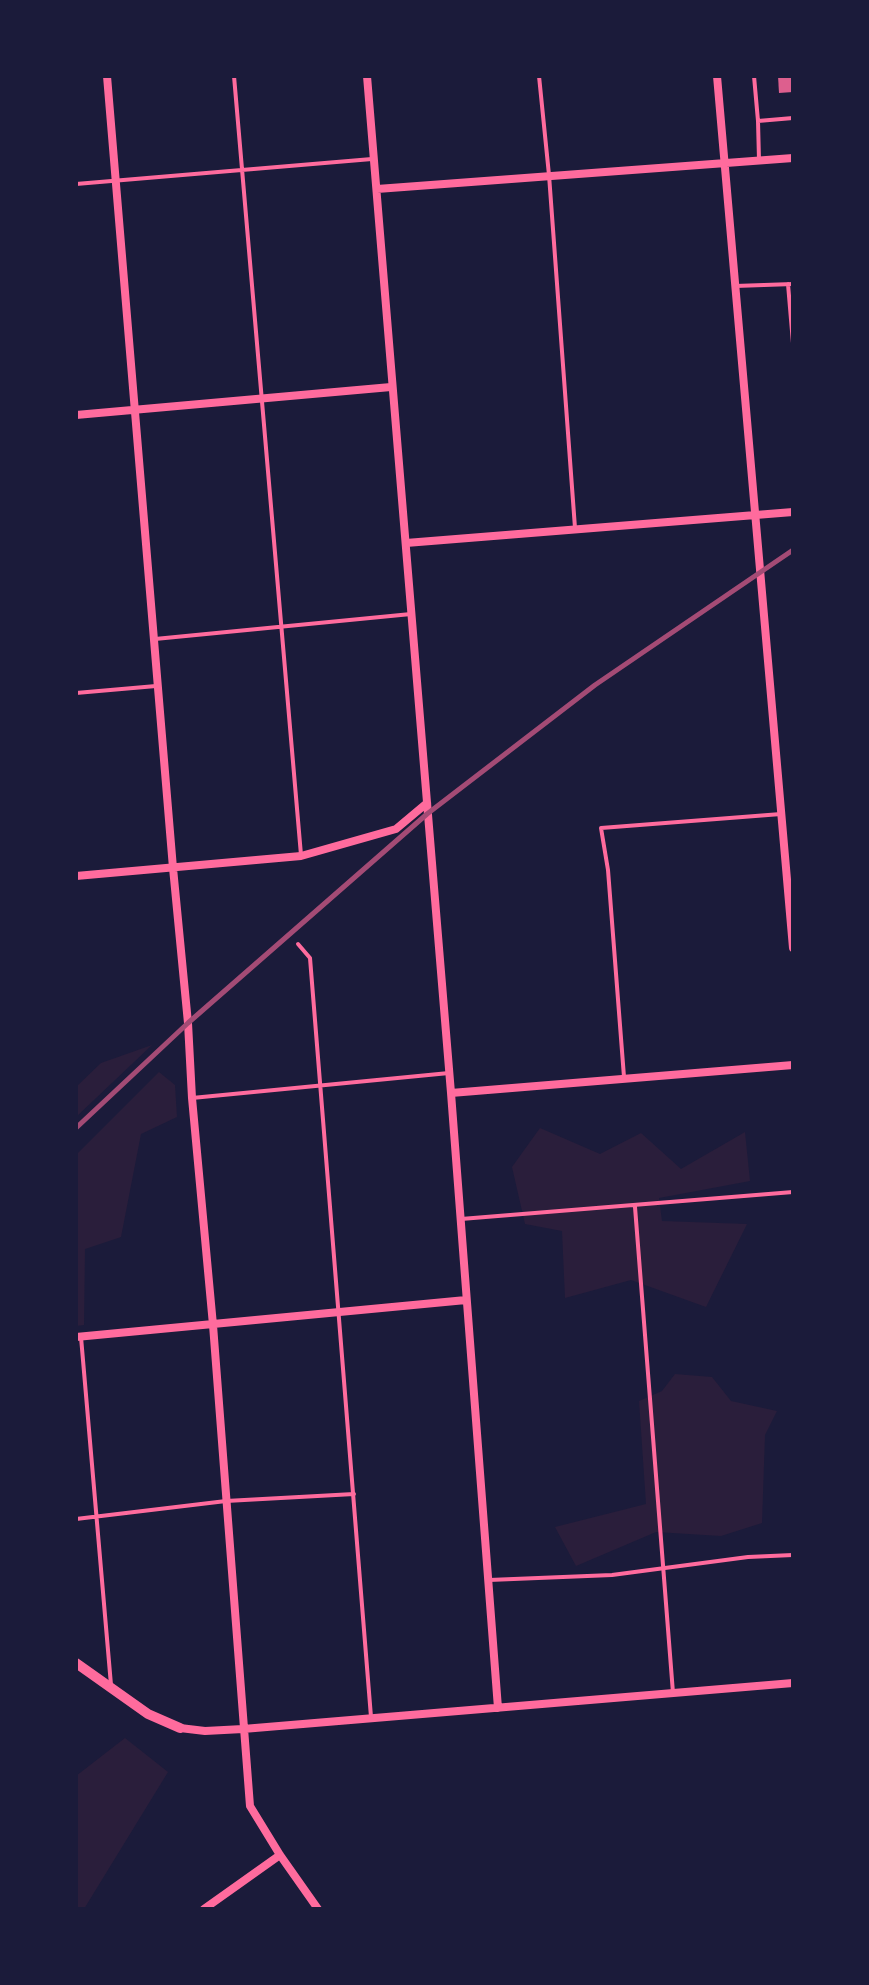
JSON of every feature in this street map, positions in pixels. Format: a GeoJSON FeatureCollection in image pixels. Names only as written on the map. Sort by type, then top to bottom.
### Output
{"type":"FeatureCollection","features":[{"type":"Feature","properties":{"kind":"street"},"geometry":{"type":"LineString","coordinates":[[107,76],[213,1325],[250,1806],[318,1909]]}},
{"type":"Feature","properties":{"kind":"street"},"geometry":{"type":"LineString","coordinates":[[367,76],[498,1708]]}},
{"type":"Feature","properties":{"kind":"street"},"geometry":{"type":"LineString","coordinates":[[717,76],[793,947]]}},
{"type":"Feature","properties":{"kind":"street"},"geometry":{"type":"LineString","coordinates":[[377,189],[793,158]]}},
{"type":"Feature","properties":{"kind":"street"},"geometry":{"type":"LineString","coordinates":[[76,415],[391,387]]}},
{"type":"Feature","properties":{"kind":"street"},"geometry":{"type":"LineString","coordinates":[[406,543],[793,512]]}},
{"type":"Feature","properties":{"kind":"street"},"geometry":{"type":"LineString","coordinates":[[76,876],[301,856],[396,829],[427,803]]}},
{"type":"Feature","properties":{"kind":"street"},"geometry":{"type":"LineString","coordinates":[[451,1093],[793,1065]]}},
{"type":"Feature","properties":{"kind":"street"},"geometry":{"type":"LineString","coordinates":[[78,1337],[466,1300]]}},
{"type":"Feature","properties":{"kind":"street"},"geometry":{"type":"LineString","coordinates":[[76,1663],[148,1714],[180,1728],[205,1731],[793,1683]]}},
{"type":"Feature","properties":{"kind":"street"},"geometry":{"type":"LineString","coordinates":[[204,1909],[280,1855]]}},
{"type":"Feature","properties":{"kind":"lane"},"geometry":{"type":"LineString","coordinates":[[234,76],[301,856]]}},
{"type":"Feature","properties":{"kind":"lane"},"geometry":{"type":"LineString","coordinates":[[539,76],[575,529]]}},
{"type":"Feature","properties":{"kind":"lane"},"geometry":{"type":"LineString","coordinates":[[754,76],[759,160]]}},
{"type":"Feature","properties":{"kind":"lane"},"geometry":{"type":"LineString","coordinates":[[758,121],[793,118]]}},
{"type":"Feature","properties":{"kind":"lane"},"geometry":{"type":"LineString","coordinates":[[76,184],[375,159]]}},
{"type":"Feature","properties":{"kind":"lane"},"geometry":{"type":"LineString","coordinates":[[734,286],[791,284],[793,343]]}},
{"type":"Feature","properties":{"kind":"lane"},"geometry":{"type":"LineString","coordinates":[[155,639],[411,614]]}},
{"type":"Feature","properties":{"kind":"lane"},"geometry":{"type":"LineString","coordinates":[[76,693],[159,686]]}},
{"type":"Feature","properties":{"kind":"lane"},"geometry":{"type":"LineString","coordinates":[[624,1079],[608,870],[601,828],[781,814]]}},
{"type":"Feature","properties":{"kind":"lane"},"geometry":{"type":"LineString","coordinates":[[298,944],[310,958],[371,1717]]}},
{"type":"Feature","properties":{"kind":"lane"},"geometry":{"type":"LineString","coordinates":[[192,1098],[449,1073]]}},
{"type":"Feature","properties":{"kind":"lane"},"geometry":{"type":"LineString","coordinates":[[459,1219],[793,1192]]}},
{"type":"Feature","properties":{"kind":"lane"},"geometry":{"type":"LineString","coordinates":[[635,1207],[673,1693]]}},
{"type":"Feature","properties":{"kind":"lane"},"geometry":{"type":"LineString","coordinates":[[78,1337],[111,1688]]}},
{"type":"Feature","properties":{"kind":"lane"},"geometry":{"type":"LineString","coordinates":[[76,1519],[226,1501],[354,1494]]}},
{"type":"Feature","properties":{"kind":"lane"},"geometry":{"type":"LineString","coordinates":[[488,1580],[612,1575],[665,1566],[793,1555]]}},
{"type":"Feature","properties":{"kind":"shaded area"},"geometry":{"type":"Polygon","coordinates":[[[152,1045],[76,1117],[76,1087],[101,1063],[152,1045]]]}},
{"type":"Feature","properties":{"kind":"shaded area"},"geometry":{"type":"Polygon","coordinates":[[[159,1072],[175,1085],[177,1117],[141,1134],[121,1237],[85,1249],[84,1325],[76,1326],[76,1155],[159,1072]]]}},
{"type":"Feature","properties":{"kind":"shaded area"},"geometry":{"type":"Polygon","coordinates":[[[540,1128],[600,1154],[641,1133],[681,1169],[745,1132],[750,1181],[659,1198],[662,1221],[747,1224],[706,1307],[631,1280],[565,1298],[562,1231],[525,1224],[512,1167],[540,1128]]]}},
{"type":"Feature","properties":{"kind":"shaded area"},"geometry":{"type":"Polygon","coordinates":[[[675,1374],[712,1377],[731,1401],[777,1411],[765,1435],[762,1523],[721,1536],[656,1532],[576,1566],[555,1527],[646,1504],[639,1401],[662,1391],[675,1374]]]}},
{"type":"Feature","properties":{"kind":"shaded area"},"geometry":{"type":"Polygon","coordinates":[[[125,1738],[168,1772],[84,1909],[76,1909],[76,1776],[125,1738]]]}},
{"type":"Feature","properties":{"kind":"building"},"geometry":{"type":"Polygon","coordinates":[[[778,76],[793,76],[793,92],[779,93],[778,76]]]}},
{"type":"Feature","properties":{"kind":"railway"},"geometry":{"type":"LineString","coordinates":[[76,1128],[188,1023],[427,814],[595,685],[793,550]]}}]}
